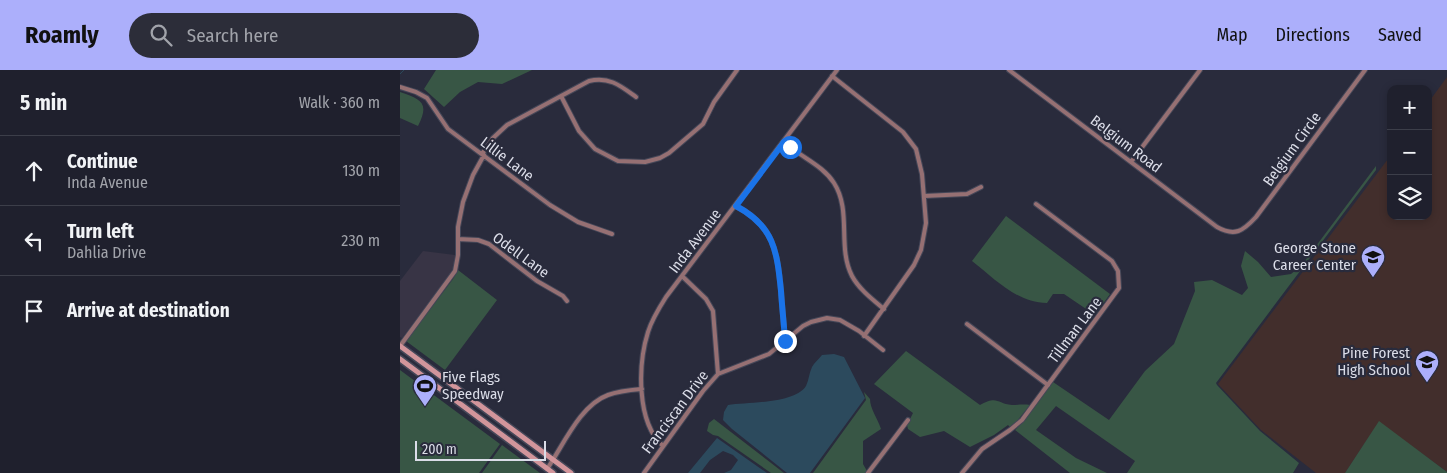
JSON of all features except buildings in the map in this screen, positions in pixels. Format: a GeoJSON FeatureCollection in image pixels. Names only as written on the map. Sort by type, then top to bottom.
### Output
{"type":"FeatureCollection","features":[{"type":"Feature","properties":{"kind":"main road"},"geometry":{"type":"LineString","coordinates":[[400,346],[571,473]]}},
{"type":"Feature","properties":{"kind":"main road"},"geometry":{"type":"LineString","coordinates":[[400,359],[553,473]]}},
{"type":"Feature","properties":{"kind":"main road"},"geometry":{"type":"LineString","coordinates":[[452,398],[458,389]]}},
{"type":"Feature","properties":{"kind":"main road"},"geometry":{"type":"LineString","coordinates":[[527,454],[533,445]]}},
{"type":"Feature","properties":{"kind":"street"},"geometry":{"type":"LineString","coordinates":[[561,96],[579,131],[595,149],[618,160],[645,162],[660,158],[669,153],[703,124],[714,102],[737,70]]}},
{"type":"Feature","properties":{"kind":"street","name":"Inda Avenue"},"geometry":{"type":"LineString","coordinates":[[663,446],[656,440],[644,408],[642,361],[649,330],[661,304],[836,70]]}},
{"type":"Feature","properties":{"kind":"street","name":"Belgium Road"},"geometry":{"type":"LineString","coordinates":[[1009,70],[1218,227],[1232,233]]}},
{"type":"Feature","properties":{"kind":"street"},"geometry":{"type":"LineString","coordinates":[[1131,162],[1200,70]]}},
{"type":"Feature","properties":{"kind":"street","name":"Belgium Circle"},"geometry":{"type":"LineString","coordinates":[[1232,233],[1238,232],[1256,217],[1365,70]]}},
{"type":"Feature","properties":{"kind":"street"},"geometry":{"type":"LineString","coordinates":[[832,76],[893,122],[907,136],[916,149],[921,163],[926,223],[921,250],[914,266],[864,336]]}},
{"type":"Feature","properties":{"kind":"street"},"geometry":{"type":"LineString","coordinates":[[400,346],[453,274],[457,263],[460,216],[465,193],[472,175],[493,138],[507,126],[586,82],[600,79],[609,80],[636,97]]}},
{"type":"Feature","properties":{"kind":"street","name":"Lillie Lane"},"geometry":{"type":"LineString","coordinates":[[400,87],[427,98],[446,126],[560,212],[583,224],[612,234]]}},
{"type":"Feature","properties":{"kind":"street"},"geometry":{"type":"LineString","coordinates":[[784,142],[817,166],[834,183],[842,204],[847,262],[851,273],[862,289],[884,309]]}},
{"type":"Feature","properties":{"kind":"street"},"geometry":{"type":"LineString","coordinates":[[924,196],[967,194],[981,187]]}},
{"type":"Feature","properties":{"kind":"street","name":"Tillman Lane"},"geometry":{"type":"LineString","coordinates":[[962,473],[982,449],[1019,423],[1120,285],[1117,267],[1112,261],[1036,204]]}},
{"type":"Feature","properties":{"kind":"street"},"geometry":{"type":"LineString","coordinates":[[736,206],[750,214],[760,224],[776,250],[785,341]]}},
{"type":"Feature","properties":{"kind":"street","name":"Odell Lane"},"geometry":{"type":"LineString","coordinates":[[458,239],[478,240],[489,244],[537,281],[563,296],[566,301]]}},
{"type":"Feature","properties":{"kind":"street"},"geometry":{"type":"LineString","coordinates":[[682,276],[706,300],[713,310],[718,374]]}},
{"type":"Feature","properties":{"kind":"street","name":"Franciscan Drive"},"geometry":{"type":"LineString","coordinates":[[644,473],[703,391],[718,374],[724,370],[764,356],[803,326],[816,320],[827,318],[846,323],[883,350]]}},
{"type":"Feature","properties":{"kind":"street"},"geometry":{"type":"LineString","coordinates":[[966,324],[1048,385]]}},
{"type":"Feature","properties":{"kind":"street"},"geometry":{"type":"LineString","coordinates":[[547,469],[576,423],[594,403],[608,395],[642,389]]}},
{"type":"Feature","properties":{"kind":"street"},"geometry":{"type":"LineString","coordinates":[[868,473],[908,420]]}},
{"type":"Feature","properties":{"kind":"shaded area","name":"George Stone Career Center"},"geometry":{"type":"Polygon","coordinates":[[[1447,77],[1447,472],[1379,422],[1345,473],[1316,473],[1261,430],[1218,384],[1387,160],[1387,220],[1432,220],[1432,98],[1447,77]]]}},
{"type":"Feature","properties":{"kind":"shaded area"},"geometry":{"type":"Polygon","coordinates":[[[423,251],[455,255],[454,266],[449,276],[402,338],[400,337],[400,281],[423,251]]]}},
{"type":"Feature","properties":{"kind":"green space"},"geometry":{"type":"Polygon","coordinates":[[[436,70],[532,70],[502,84],[478,82],[460,92],[444,107],[424,89],[436,70]]]}},
{"type":"Feature","properties":{"kind":"green space"},"geometry":{"type":"Polygon","coordinates":[[[400,92],[413,97],[421,103],[423,112],[418,126],[400,118],[400,92]]]}},
{"type":"Feature","properties":{"kind":"green space"},"geometry":{"type":"Polygon","coordinates":[[[1376,166],[1376,170],[1216,383],[1260,431],[1299,463],[1293,473],[1127,473],[1135,461],[1056,406],[1036,430],[1076,458],[1107,473],[1070,473],[1015,430],[1053,382],[1109,420],[1145,371],[1174,344],[1195,291],[1194,282],[1212,280],[1242,295],[1248,288],[1241,266],[1245,251],[1271,277],[1291,274],[1301,266],[1376,166]]]}},
{"type":"Feature","properties":{"kind":"green space"},"geometry":{"type":"Polygon","coordinates":[[[1006,216],[1110,294],[1095,315],[1064,294],[1053,294],[1047,303],[1026,299],[1007,289],[972,261],[1006,216]]]}},
{"type":"Feature","properties":{"kind":"green space"},"geometry":{"type":"Polygon","coordinates":[[[458,270],[497,300],[445,370],[406,341],[458,270]]]}},
{"type":"Feature","properties":{"kind":"green space"},"geometry":{"type":"Polygon","coordinates":[[[906,351],[980,405],[994,400],[1012,405],[1030,405],[1010,427],[1008,425],[994,435],[970,447],[944,431],[920,437],[908,429],[907,425],[913,413],[874,384],[906,351]]]}},
{"type":"Feature","properties":{"kind":"green space","name":"Five Flags Speedway"},"geometry":{"type":"Polygon","coordinates":[[[400,370],[500,444],[479,473],[400,473],[400,370]]]}},
{"type":"Feature","properties":{"kind":"green space"},"geometry":{"type":"Polygon","coordinates":[[[864,392],[870,399],[881,429],[863,441],[863,464],[867,471],[865,473],[813,473],[866,400],[864,392]]]}},
{"type":"Feature","properties":{"kind":"green space"},"geometry":{"type":"Polygon","coordinates":[[[714,419],[784,473],[771,473],[718,436],[707,431],[709,423],[714,419]]]}},
{"type":"Feature","properties":{"kind":"green space"},"geometry":{"type":"Polygon","coordinates":[[[1379,421],[1447,472],[1447,473],[1345,473],[1379,421]]]}},
{"type":"Feature","properties":{"kind":"green space"},"geometry":{"type":"Polygon","coordinates":[[[502,445],[540,473],[482,473],[502,445]]]}},
{"type":"Feature","properties":{"kind":"water"},"geometry":{"type":"Polygon","coordinates":[[[834,354],[844,357],[865,398],[810,473],[787,473],[723,420],[724,412],[728,405],[781,399],[800,392],[806,386],[815,362],[822,355],[834,354]]]}},
{"type":"Feature","properties":{"kind":"water"},"geometry":{"type":"Polygon","coordinates":[[[717,438],[767,473],[724,473],[731,470],[738,460],[733,455],[723,451],[710,460],[700,473],[688,473],[717,438]]]}},
{"type":"Feature","properties":{"kind":"waterway"},"geometry":{"type":"LineString","coordinates":[[400,74],[404,70]]}},
{"type":"Feature","properties":{"kind":"place","name":"George Stone Career Center"},"geometry":{"type":"Point","coordinates":[1373,278]}},
{"type":"Feature","properties":{"kind":"place","name":"Pine Forest High School"},"geometry":{"type":"Point","coordinates":[1427,383]}},
{"type":"Feature","properties":{"kind":"place","name":"Five Flags Speedway"},"geometry":{"type":"Point","coordinates":[425,407]}},
{"type":"Feature","properties":{"kind":"route"},"geometry":{"type":"LineString","coordinates":[[785,341],[776,250],[760,224],[750,214],[736,206],[784,142],[790,147]]}}]}
